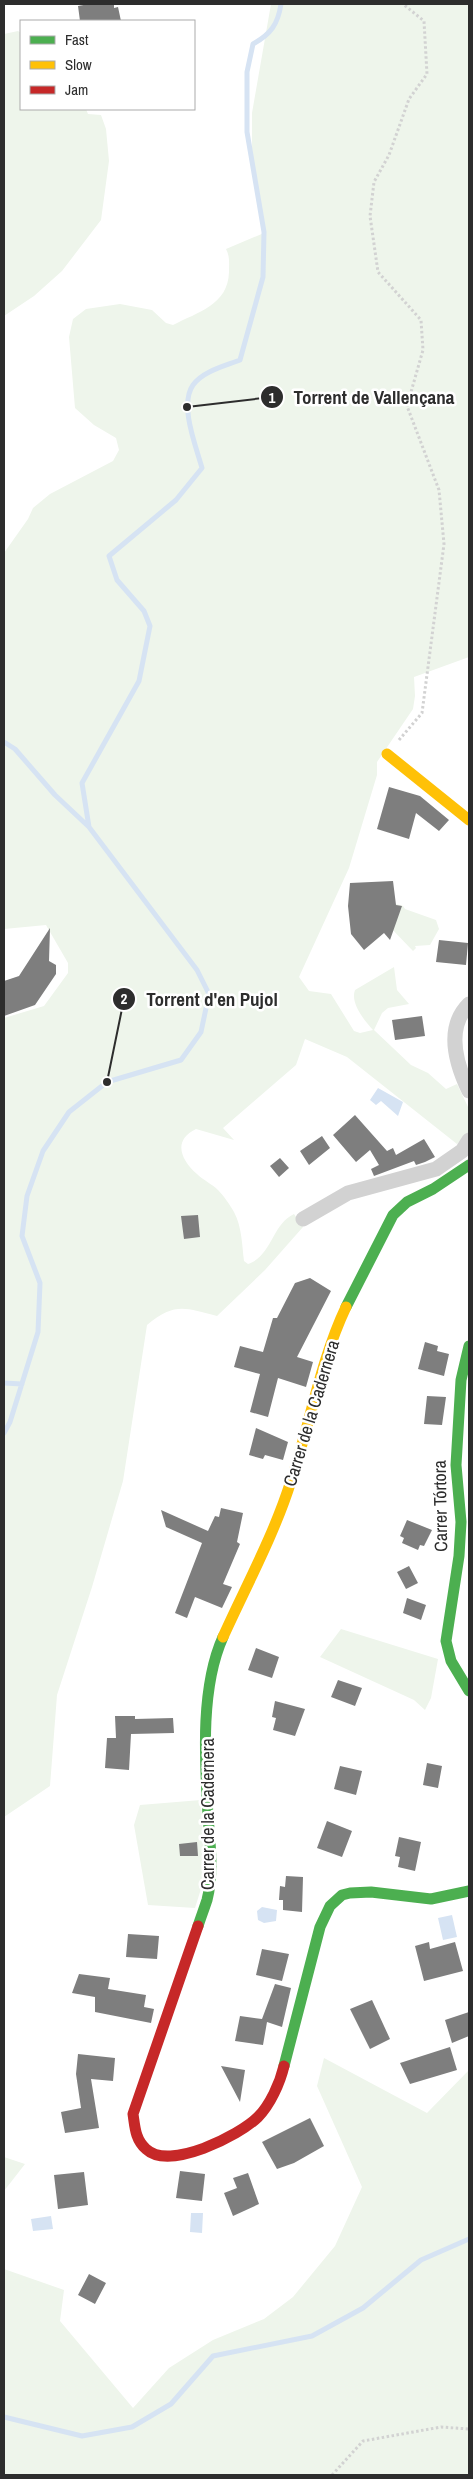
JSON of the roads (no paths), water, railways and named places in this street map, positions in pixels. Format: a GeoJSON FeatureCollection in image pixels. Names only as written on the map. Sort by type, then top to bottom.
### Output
{"type":"FeatureCollection","features":[{"type":"Feature","properties":{"kind":"street"},"geometry":{"type":"LineString","coordinates":[[388,754],[469,820],[469,826]]}},
{"type":"Feature","properties":{"kind":"street"},"geometry":{"type":"LineString","coordinates":[[469,1004],[460,1012],[454,1044],[458,1069],[469,1091]]}},
{"type":"Feature","properties":{"kind":"street"},"geometry":{"type":"LineString","coordinates":[[303,1219],[348,1193],[436,1169],[462,1152],[469,1140]]}},
{"type":"Feature","properties":{"kind":"street","name":"Carrer de la Cadernera"},"geometry":{"type":"LineString","coordinates":[[469,1165],[433,1189],[407,1202],[393,1215],[374,1250],[338,1325],[291,1482],[271,1532],[217,1650],[211,1677],[207,1714],[206,1780],[211,1861],[207,1899],[133,2114],[132,2129],[136,2141],[148,2153],[174,2157],[196,2151],[232,2136],[258,2117],[287,2065],[312,1952],[323,1920],[331,1906],[342,1895],[368,1893],[425,1899],[448,1898],[469,1891]]}},
{"type":"Feature","properties":{"kind":"street","name":"Carrer Tórtora"},"geometry":{"type":"LineString","coordinates":[[469,1346],[461,1380],[458,1429],[457,1472],[461,1522],[459,1556],[446,1641],[451,1661],[469,1691]]}},
{"type":"Feature","properties":{"kind":"water"},"geometry":{"type":"Polygon","coordinates":[[[378,1088],[403,1102],[398,1116],[381,1101],[376,1105],[370,1100],[378,1088]]]}},
{"type":"Feature","properties":{"kind":"water"},"geometry":{"type":"Polygon","coordinates":[[[262,1907],[277,1910],[276,1921],[264,1923],[258,1920],[257,1911],[262,1907]]]}},
{"type":"Feature","properties":{"kind":"water"},"geometry":{"type":"Polygon","coordinates":[[[452,1915],[457,1937],[443,1940],[438,1918],[452,1915]]]}},
{"type":"Feature","properties":{"kind":"water"},"geometry":{"type":"Polygon","coordinates":[[[191,2213],[203,2213],[202,2233],[190,2232],[191,2213]]]}},
{"type":"Feature","properties":{"kind":"water"},"geometry":{"type":"Polygon","coordinates":[[[51,2216],[53,2229],[33,2231],[31,2219],[51,2216]]]}},
{"type":"Feature","properties":{"kind":"waterway"},"geometry":{"type":"LineString","coordinates":[[89,827],[82,783],[139,681],[150,626],[144,611],[117,580],[109,556],[176,500],[202,468],[190,426],[188,414],[189,393],[193,385],[202,376],[240,360],[263,277],[264,232],[247,132],[247,72],[253,44],[273,28],[281,4]]}},
{"type":"Feature","properties":{"kind":"waterway"},"geometry":{"type":"LineString","coordinates":[[4,742],[15,749],[55,795],[89,827],[197,970],[209,994],[201,1032],[181,1060],[107,1082],[69,1112],[43,1151],[27,1196],[22,1236],[40,1283],[38,1332],[10,1422],[4,1433]]}},
{"type":"Feature","properties":{"kind":"waterway"},"geometry":{"type":"LineString","coordinates":[[4,1383],[22,1384]]}},
{"type":"Feature","properties":{"kind":"waterway"},"geometry":{"type":"LineString","coordinates":[[4,2417],[82,2436],[132,2427],[171,2404],[213,2356],[312,2336],[363,2308],[421,2260],[469,2239]]}},
{"type":"Feature","properties":{"kind":"place","name":"Torrent de Vallençana"},"geometry":{"type":"Point","coordinates":[187,407]}},
{"type":"Feature","properties":{"kind":"place","name":"Torrent d'en Pujol"},"geometry":{"type":"Point","coordinates":[107,1082]}}]}
